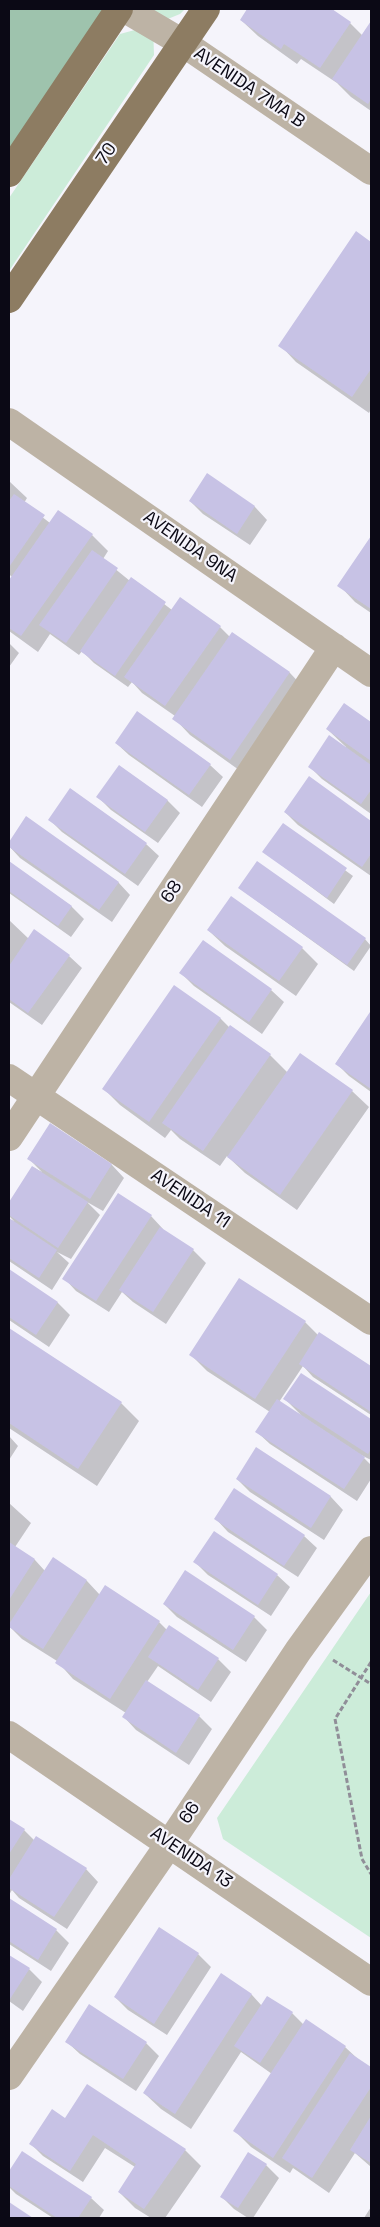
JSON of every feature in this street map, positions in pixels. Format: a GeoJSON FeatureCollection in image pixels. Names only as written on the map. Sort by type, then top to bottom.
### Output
{"type":"FeatureCollection","features":[{"type":"Feature","properties":{"kind":"main road"},"geometry":{"type":"LineString","coordinates":[[9,173],[119,9]]}},
{"type":"Feature","properties":{"kind":"main road","name":"70"},"geometry":{"type":"LineString","coordinates":[[9,299],[206,9]]}},
{"type":"Feature","properties":{"kind":"street","name":"AVENIDA 7MA B"},"geometry":{"type":"LineString","coordinates":[[125,9],[183,42],[371,171]]}},
{"type":"Feature","properties":{"kind":"street","name":"AVENIDA 9NA"},"geometry":{"type":"LineString","coordinates":[[9,422],[371,673]]}},
{"type":"Feature","properties":{"kind":"street","name":"68"},"geometry":{"type":"LineString","coordinates":[[9,1137],[334,647]]}},
{"type":"Feature","properties":{"kind":"street","name":"AVENIDA 11"},"geometry":{"type":"LineString","coordinates":[[9,1078],[371,1321]]}},
{"type":"Feature","properties":{"kind":"street","name":"66"},"geometry":{"type":"LineString","coordinates":[[9,2076],[170,1843],[298,1651],[371,1550]]}},
{"type":"Feature","properties":{"kind":"street","name":"AVENIDA 13"},"geometry":{"type":"LineString","coordinates":[[9,1735],[170,1843],[371,1982]]}},
{"type":"Feature","properties":{"kind":"path"},"geometry":{"type":"LineString","coordinates":[[333,1660],[371,1684]]}},
{"type":"Feature","properties":{"kind":"path"},"geometry":{"type":"LineString","coordinates":[[371,1662],[335,1719],[362,1859],[371,1874]]}},
{"type":"Feature","properties":{"kind":"green space"},"geometry":{"type":"Polygon","coordinates":[[[9,9],[118,9],[9,173],[9,9]]]}},
{"type":"Feature","properties":{"kind":"green space"},"geometry":{"type":"Polygon","coordinates":[[[148,9],[185,9],[180,14],[153,25],[148,9]]]}},
{"type":"Feature","properties":{"kind":"green space"},"geometry":{"type":"Polygon","coordinates":[[[153,25],[154,55],[9,271],[9,198],[120,34],[153,25]]]}},
{"type":"Feature","properties":{"kind":"green space"},"geometry":{"type":"Polygon","coordinates":[[[371,1592],[371,1938],[223,1839],[217,1818],[371,1592]]]}},
{"type":"Feature","properties":{"kind":"building"},"geometry":{"type":"Polygon","coordinates":[[[247,9],[332,9],[351,22],[320,68],[284,44],[281,49],[240,20],[247,9]]]}},
{"type":"Feature","properties":{"kind":"building"},"geometry":{"type":"Polygon","coordinates":[[[371,21],[371,99],[368,104],[332,79],[371,21]]]}},
{"type":"Feature","properties":{"kind":"building"},"geometry":{"type":"Polygon","coordinates":[[[356,231],[371,242],[371,369],[352,397],[278,346],[356,231]]]}},
{"type":"Feature","properties":{"kind":"building"},"geometry":{"type":"Polygon","coordinates":[[[207,473],[255,506],[237,534],[189,501],[207,473]]]}},
{"type":"Feature","properties":{"kind":"building"},"geometry":{"type":"Polygon","coordinates":[[[14,494],[45,515],[9,567],[9,501],[14,494]]]}},
{"type":"Feature","properties":{"kind":"building"},"geometry":{"type":"Polygon","coordinates":[[[58,510],[93,534],[21,636],[9,628],[9,580],[58,510]]]}},
{"type":"Feature","properties":{"kind":"building"},"geometry":{"type":"Polygon","coordinates":[[[371,536],[371,609],[337,586],[371,536]]]}},
{"type":"Feature","properties":{"kind":"building"},"geometry":{"type":"Polygon","coordinates":[[[92,550],[118,568],[66,643],[39,625],[92,550]]]}},
{"type":"Feature","properties":{"kind":"building"},"geometry":{"type":"Polygon","coordinates":[[[131,577],[166,602],[115,676],[80,651],[131,577]]]}},
{"type":"Feature","properties":{"kind":"building"},"geometry":{"type":"Polygon","coordinates":[[[180,597],[221,626],[165,706],[124,677],[180,597]]]}},
{"type":"Feature","properties":{"kind":"building"},"geometry":{"type":"Polygon","coordinates":[[[232,632],[290,672],[230,760],[172,719],[232,632]]]}},
{"type":"Feature","properties":{"kind":"building"},"geometry":{"type":"Polygon","coordinates":[[[344,703],[371,722],[371,761],[326,729],[344,703]]]}},
{"type":"Feature","properties":{"kind":"building"},"geometry":{"type":"Polygon","coordinates":[[[137,711],[211,764],[189,795],[115,743],[137,711]]]}},
{"type":"Feature","properties":{"kind":"building"},"geometry":{"type":"Polygon","coordinates":[[[329,735],[371,765],[371,790],[361,804],[308,767],[329,735]]]}},
{"type":"Feature","properties":{"kind":"building"},"geometry":{"type":"Polygon","coordinates":[[[119,765],[168,800],[145,832],[96,797],[119,765]]]}},
{"type":"Feature","properties":{"kind":"building"},"geometry":{"type":"Polygon","coordinates":[[[309,776],[371,821],[371,854],[362,867],[284,812],[309,776]]]}},
{"type":"Feature","properties":{"kind":"building"},"geometry":{"type":"Polygon","coordinates":[[[70,788],[147,843],[125,874],[48,820],[70,788]]]}},
{"type":"Feature","properties":{"kind":"building"},"geometry":{"type":"Polygon","coordinates":[[[26,816],[119,882],[99,910],[9,847],[9,842],[26,816]]]}},
{"type":"Feature","properties":{"kind":"building"},"geometry":{"type":"Polygon","coordinates":[[[283,823],[347,868],[327,898],[262,852],[283,823]]]}},
{"type":"Feature","properties":{"kind":"building"},"geometry":{"type":"Polygon","coordinates":[[[9,861],[72,906],[58,926],[9,891],[9,861]]]}},
{"type":"Feature","properties":{"kind":"building"},"geometry":{"type":"Polygon","coordinates":[[[257,861],[366,938],[347,965],[238,888],[257,861]]]}},
{"type":"Feature","properties":{"kind":"building"},"geometry":{"type":"Polygon","coordinates":[[[231,896],[303,947],[279,981],[207,930],[231,896]]]}},
{"type":"Feature","properties":{"kind":"building"},"geometry":{"type":"Polygon","coordinates":[[[34,929],[70,955],[28,1013],[9,999],[9,966],[34,929]]]}},
{"type":"Feature","properties":{"kind":"building"},"geometry":{"type":"Polygon","coordinates":[[[203,940],[272,989],[249,1022],[179,973],[203,940]]]}},
{"type":"Feature","properties":{"kind":"building"},"geometry":{"type":"Polygon","coordinates":[[[174,985],[221,1018],[149,1122],[102,1089],[174,985]]]}},
{"type":"Feature","properties":{"kind":"building"},"geometry":{"type":"Polygon","coordinates":[[[371,1013],[371,1089],[335,1064],[371,1013]]]}},
{"type":"Feature","properties":{"kind":"building"},"geometry":{"type":"Polygon","coordinates":[[[230,1025],[271,1054],[203,1151],[162,1123],[230,1025]]]}},
{"type":"Feature","properties":{"kind":"building"},"geometry":{"type":"Polygon","coordinates":[[[300,1053],[353,1090],[280,1195],[227,1157],[300,1053]]]}},
{"type":"Feature","properties":{"kind":"building"},"geometry":{"type":"Polygon","coordinates":[[[50,1123],[112,1164],[90,1199],[27,1159],[50,1123]]]}},
{"type":"Feature","properties":{"kind":"building"},"geometry":{"type":"Polygon","coordinates":[[[32,1166],[88,1202],[58,1248],[9,1215],[9,1202],[32,1166]]]}},
{"type":"Feature","properties":{"kind":"building"},"geometry":{"type":"Polygon","coordinates":[[[118,1193],[152,1215],[96,1301],[62,1279],[118,1193]]]}},
{"type":"Feature","properties":{"kind":"building"},"geometry":{"type":"Polygon","coordinates":[[[9,1218],[57,1250],[39,1278],[9,1258],[9,1218]]]}},
{"type":"Feature","properties":{"kind":"building"},"geometry":{"type":"Polygon","coordinates":[[[160,1227],[194,1249],[153,1312],[119,1290],[160,1227]]]}},
{"type":"Feature","properties":{"kind":"building"},"geometry":{"type":"Polygon","coordinates":[[[9,1269],[58,1302],[36,1335],[9,1317],[9,1269]]]}},
{"type":"Feature","properties":{"kind":"building"},"geometry":{"type":"Polygon","coordinates":[[[239,1278],[306,1321],[255,1399],[189,1355],[239,1278]]]}},
{"type":"Feature","properties":{"kind":"building"},"geometry":{"type":"Polygon","coordinates":[[[9,1328],[122,1402],[78,1469],[9,1423],[9,1328]]]}},
{"type":"Feature","properties":{"kind":"building"},"geometry":{"type":"Polygon","coordinates":[[[319,1332],[371,1366],[371,1412],[299,1364],[319,1332]]]}},
{"type":"Feature","properties":{"kind":"building"},"geometry":{"type":"Polygon","coordinates":[[[301,1373],[371,1419],[371,1449],[368,1454],[283,1399],[301,1373]]]}},
{"type":"Feature","properties":{"kind":"building"},"geometry":{"type":"Polygon","coordinates":[[[277,1399],[365,1457],[344,1489],[255,1432],[277,1399]]]}},
{"type":"Feature","properties":{"kind":"building"},"geometry":{"type":"Polygon","coordinates":[[[256,1447],[331,1496],[311,1528],[236,1479],[256,1447]]]}},
{"type":"Feature","properties":{"kind":"building"},"geometry":{"type":"Polygon","coordinates":[[[234,1488],[305,1535],[284,1566],[214,1519],[234,1488]]]}},
{"type":"Feature","properties":{"kind":"building"},"geometry":{"type":"Polygon","coordinates":[[[214,1531],[278,1574],[258,1605],[193,1562],[214,1531]]]}},
{"type":"Feature","properties":{"kind":"building"},"geometry":{"type":"Polygon","coordinates":[[[9,1542],[35,1559],[9,1600],[9,1542]]]}},
{"type":"Feature","properties":{"kind":"building"},"geometry":{"type":"Polygon","coordinates":[[[53,1557],[87,1580],[43,1649],[9,1627],[9,1624],[53,1557]]]}},
{"type":"Feature","properties":{"kind":"building"},"geometry":{"type":"Polygon","coordinates":[[[185,1570],[255,1616],[233,1650],[163,1604],[185,1570]]]}},
{"type":"Feature","properties":{"kind":"building"},"geometry":{"type":"Polygon","coordinates":[[[105,1585],[160,1621],[110,1699],[55,1663],[105,1585]]]}},
{"type":"Feature","properties":{"kind":"building"},"geometry":{"type":"Polygon","coordinates":[[[169,1625],[219,1658],[198,1690],[148,1657],[169,1625]]]}},
{"type":"Feature","properties":{"kind":"building"},"geometry":{"type":"Polygon","coordinates":[[[146,1680],[200,1715],[176,1753],[122,1717],[146,1680]]]}},
{"type":"Feature","properties":{"kind":"building"},"geometry":{"type":"Polygon","coordinates":[[[9,1819],[25,1829],[9,1854],[9,1819]]]}},
{"type":"Feature","properties":{"kind":"building"},"geometry":{"type":"Polygon","coordinates":[[[36,1836],[87,1868],[54,1917],[9,1888],[9,1879],[36,1836]]]}},
{"type":"Feature","properties":{"kind":"building"},"geometry":{"type":"Polygon","coordinates":[[[9,1898],[57,1929],[38,1960],[9,1941],[9,1898]]]}},
{"type":"Feature","properties":{"kind":"building"},"geometry":{"type":"Polygon","coordinates":[[[159,1927],[199,1953],[154,2024],[114,1997],[159,1927]]]}},
{"type":"Feature","properties":{"kind":"building"},"geometry":{"type":"Polygon","coordinates":[[[9,1955],[30,1968],[10,1999],[9,1998],[9,1955]]]}},
{"type":"Feature","properties":{"kind":"building"},"geometry":{"type":"Polygon","coordinates":[[[221,1973],[252,1994],[175,2114],[143,2093],[221,1973]]]}},
{"type":"Feature","properties":{"kind":"building"},"geometry":{"type":"Polygon","coordinates":[[[267,1996],[293,2012],[260,2063],[234,2046],[267,1996]]]}},
{"type":"Feature","properties":{"kind":"building"},"geometry":{"type":"Polygon","coordinates":[[[89,2004],[147,2042],[123,2079],[65,2042],[89,2004]]]}},
{"type":"Feature","properties":{"kind":"building"},"geometry":{"type":"Polygon","coordinates":[[[306,2019],[346,2046],[273,2158],[233,2131],[306,2019]]]}},
{"type":"Feature","properties":{"kind":"building"},"geometry":{"type":"Polygon","coordinates":[[[350,2053],[371,2067],[371,2087],[312,2178],[282,2158],[350,2053]]]}},
{"type":"Feature","properties":{"kind":"building"},"geometry":{"type":"Polygon","coordinates":[[[87,2084],[186,2149],[144,2209],[118,2192],[136,2164],[93,2135],[70,2171],[29,2144],[52,2109],[65,2118],[87,2084]]]}},
{"type":"Feature","properties":{"kind":"building"},"geometry":{"type":"Polygon","coordinates":[[[371,2116],[371,2163],[350,2150],[371,2116]]]}},
{"type":"Feature","properties":{"kind":"building"},"geometry":{"type":"Polygon","coordinates":[[[22,2151],[92,2197],[78,2218],[57,2218],[9,2186],[9,2171],[22,2151]]]}},
{"type":"Feature","properties":{"kind":"building"},"geometry":{"type":"Polygon","coordinates":[[[248,2152],[267,2164],[238,2208],[220,2197],[248,2152]]]}},
{"type":"Feature","properties":{"kind":"building"},"geometry":{"type":"Polygon","coordinates":[[[9,2202],[33,2218],[9,2218],[9,2202]]]}}]}
